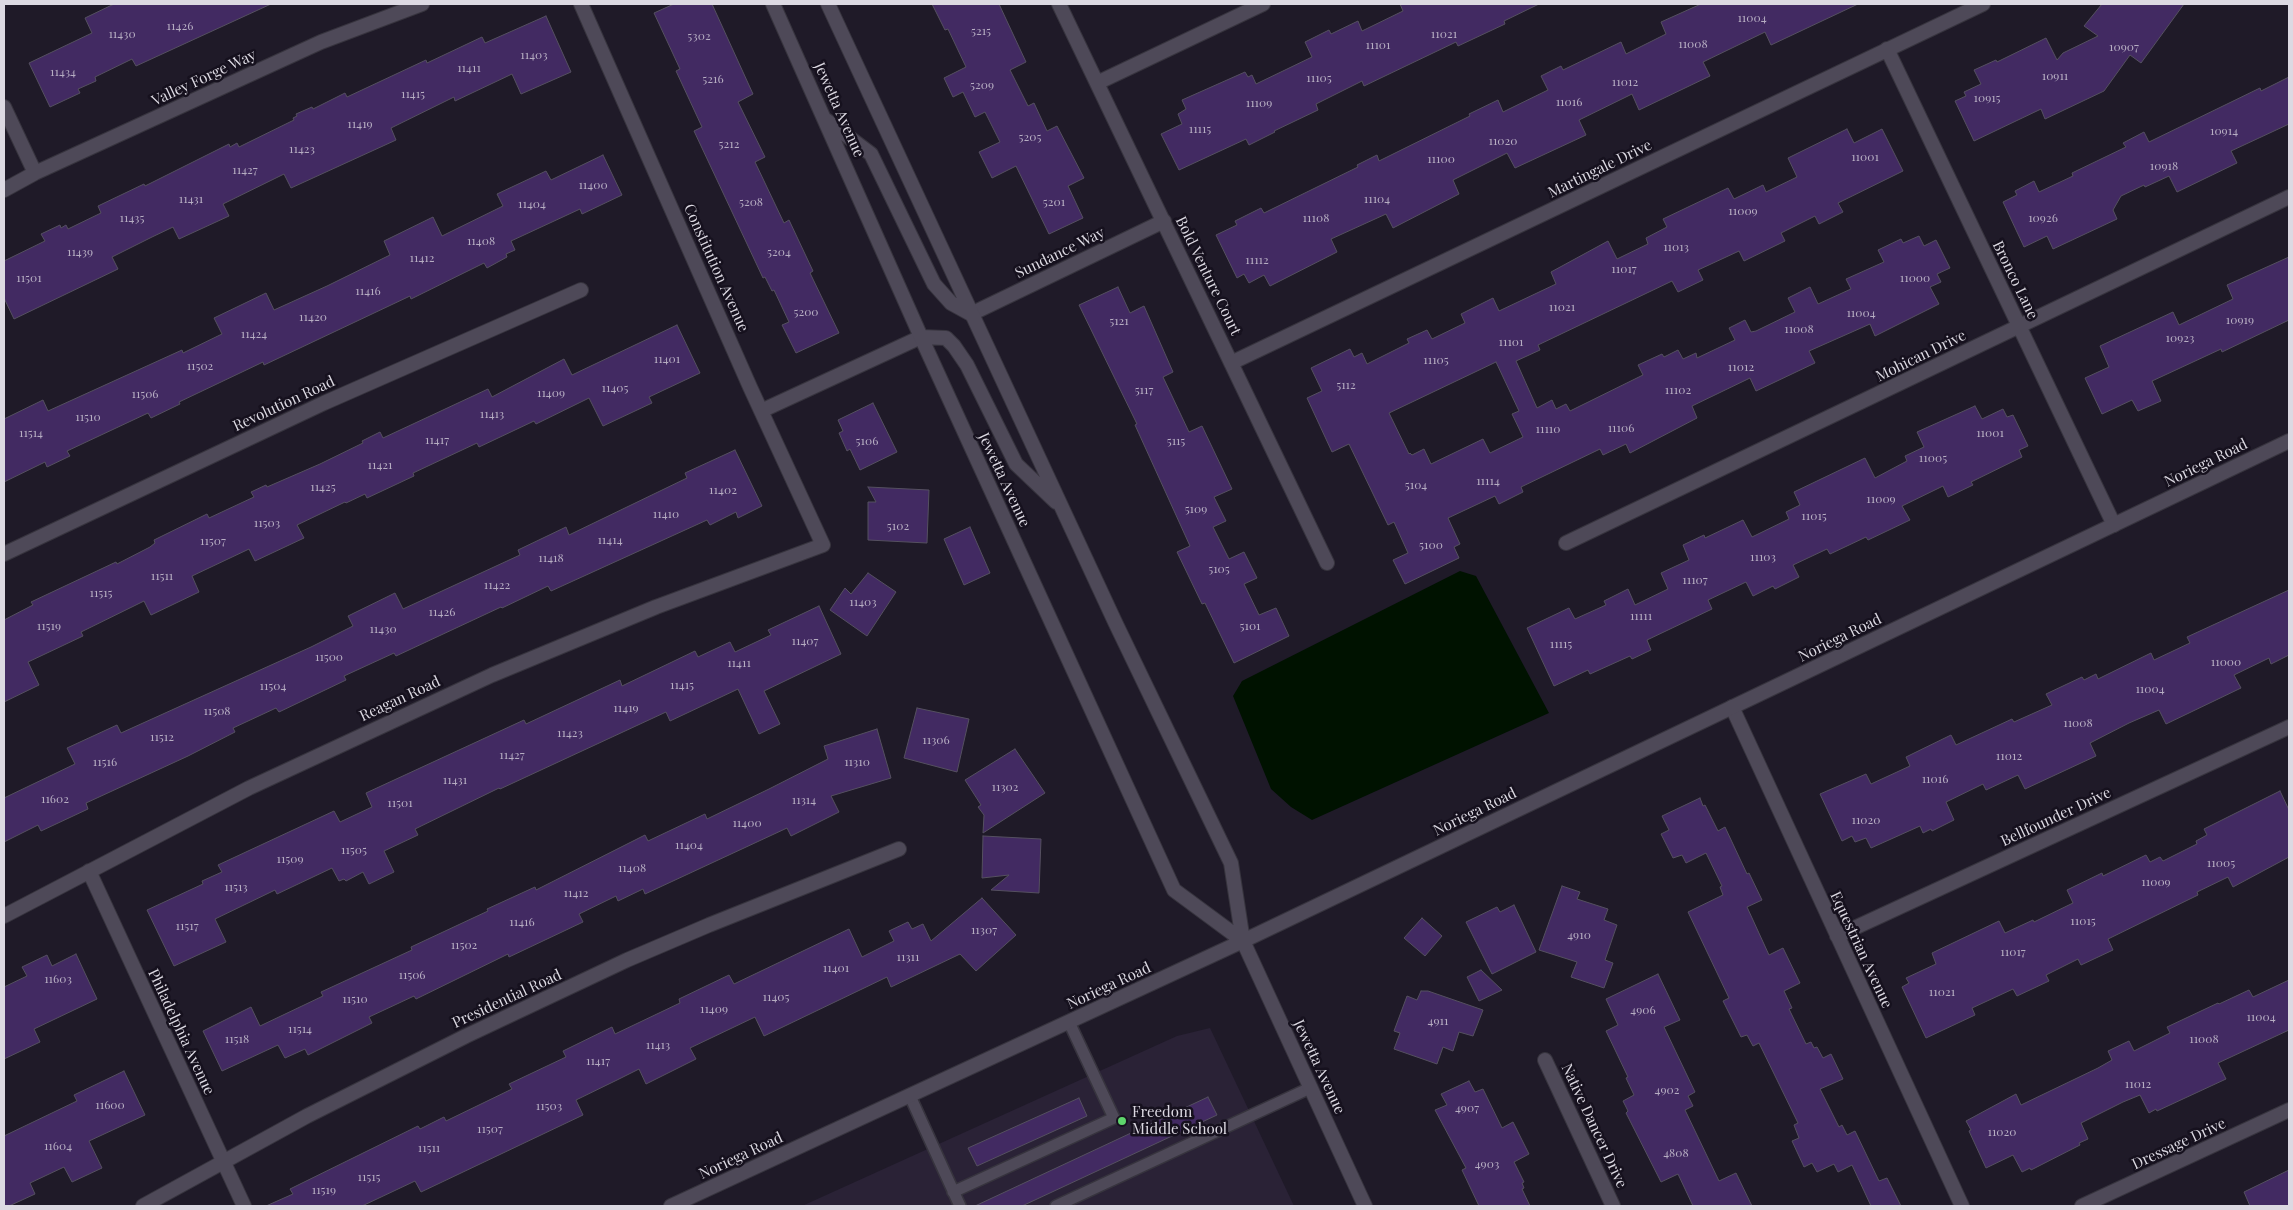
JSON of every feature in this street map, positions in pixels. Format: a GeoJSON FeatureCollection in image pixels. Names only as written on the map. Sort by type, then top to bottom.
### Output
{"type":"FeatureCollection","features":[{"type":"Feature","properties":{"kind":"street","name":"Valley Forge Way"},"geometry":{"type":"LineString","coordinates":[[4,190],[35,173],[321,42],[422,4]]}},
{"type":"Feature","properties":{"kind":"street","name":"Constitution Avenue"},"geometry":{"type":"LineString","coordinates":[[581,4],[761,411],[824,544]]}},
{"type":"Feature","properties":{"kind":"street","name":"Jewetta Avenue"},"geometry":{"type":"LineString","coordinates":[[773,4],[921,338],[1174,890],[1243,941]]}},
{"type":"Feature","properties":{"kind":"street","name":"Jewetta Avenue"},"geometry":{"type":"LineString","coordinates":[[828,4],[1062,507],[1231,863],[1243,941],[1365,1206]]}},
{"type":"Feature","properties":{"kind":"street","name":"Bold Venture Court"},"geometry":{"type":"LineString","coordinates":[[1059,4],[1327,563]]}},
{"type":"Feature","properties":{"kind":"street"},"geometry":{"type":"LineString","coordinates":[[1097,83],[1262,4]]}},
{"type":"Feature","properties":{"kind":"street","name":"Martingale Drive"},"geometry":{"type":"LineString","coordinates":[[1232,363],[1983,4]]}},
{"type":"Feature","properties":{"kind":"street","name":"Bronco Lane"},"geometry":{"type":"LineString","coordinates":[[1887,49],[2114,525]]}},
{"type":"Feature","properties":{"kind":"street"},"geometry":{"type":"LineString","coordinates":[[4,107],[35,173]]}},
{"type":"Feature","properties":{"kind":"street"},"geometry":{"type":"LineString","coordinates":[[826,120],[871,154],[934,284],[951,303],[972,314]]}},
{"type":"Feature","properties":{"kind":"street","name":"Mohican Drive"},"geometry":{"type":"LineString","coordinates":[[1566,543],[2289,197]]}},
{"type":"Feature","properties":{"kind":"street","name":"Sundance Way"},"geometry":{"type":"LineString","coordinates":[[972,314],[1164,221]]}},
{"type":"Feature","properties":{"kind":"street","name":"Revolution Road"},"geometry":{"type":"LineString","coordinates":[[4,554],[324,403],[581,290]]}},
{"type":"Feature","properties":{"kind":"street"},"geometry":{"type":"LineString","coordinates":[[761,411],[921,338],[946,338],[967,365],[1016,464],[1062,507]]}},
{"type":"Feature","properties":{"kind":"street","name":"Noriega Road"},"geometry":{"type":"LineString","coordinates":[[671,1206],[689,1203],[910,1096],[1243,941],[2289,441]]}},
{"type":"Feature","properties":{"kind":"street","name":"Reagan Road"},"geometry":{"type":"LineString","coordinates":[[4,916],[294,766],[492,675],[656,607],[824,544]]}},
{"type":"Feature","properties":{"kind":"street","name":"Equestrian Avenue"},"geometry":{"type":"LineString","coordinates":[[1732,707],[1962,1206]]}},
{"type":"Feature","properties":{"kind":"street","name":"Bellfounder Drive"},"geometry":{"type":"LineString","coordinates":[[1837,936],[2289,727]]}},
{"type":"Feature","properties":{"kind":"street","name":"Presidential Road"},"geometry":{"type":"LineString","coordinates":[[143,1206],[307,1116],[466,1036],[618,964],[899,849]]}},
{"type":"Feature","properties":{"kind":"street","name":"Philadelphia Avenue"},"geometry":{"type":"LineString","coordinates":[[89,871],[244,1206]]}},
{"type":"Feature","properties":{"kind":"street","name":"Native Dancer Drive"},"geometry":{"type":"LineString","coordinates":[[1545,1060],[1613,1206]]}},
{"type":"Feature","properties":{"kind":"street","name":"Dressage Drive"},"geometry":{"type":"LineString","coordinates":[[2082,1206],[2289,1110]]}},
{"type":"Feature","properties":{"kind":"lane"},"geometry":{"type":"LineString","coordinates":[[954,1192],[1114,1118],[1069,1022]]}},
{"type":"Feature","properties":{"kind":"lane"},"geometry":{"type":"LineString","coordinates":[[1056,1206],[1310,1088]]}},
{"type":"Feature","properties":{"kind":"lane"},"geometry":{"type":"LineString","coordinates":[[910,1096],[960,1206]]}},
{"type":"Feature","properties":{"kind":"shaded area"},"geometry":{"type":"Polygon","coordinates":[[[1460,571],[1476,576],[1549,713],[1312,820],[1291,807],[1271,789],[1233,696],[1242,681],[1460,571]]]}},
{"type":"Feature","properties":{"kind":"shaded area","name":"Freedom Middle School"},"geometry":{"type":"Polygon","coordinates":[[[1210,1028],[1294,1206],[802,1206],[1177,1036],[1210,1028]]]}},
{"type":"Feature","properties":{"kind":"building"},"geometry":{"type":"Polygon","coordinates":[[[114,4],[271,4],[136,66],[132,59],[95,77],[96,81],[78,89],[80,93],[50,107],[29,63],[92,33],[85,18],[114,4]]]}},
{"type":"Feature","properties":{"kind":"building"},"geometry":{"type":"Polygon","coordinates":[[[674,4],[712,4],[753,94],[738,102],[765,157],[755,162],[784,223],[789,220],[813,271],[810,273],[839,333],[796,353],[782,325],[789,322],[774,290],[772,291],[765,277],[763,278],[694,131],[702,127],[676,71],[680,69],[654,13],[674,4]]]}},
{"type":"Feature","properties":{"kind":"building"},"geometry":{"type":"Polygon","coordinates":[[[932,4],[999,4],[1026,62],[1010,70],[1028,106],[1034,103],[1047,131],[1057,126],[1084,178],[1068,186],[1083,218],[1049,234],[1016,166],[992,178],[979,152],[1000,142],[985,112],[975,117],[963,92],[953,97],[944,78],[966,67],[948,29],[945,30],[932,4]]]}},
{"type":"Feature","properties":{"kind":"building"},"geometry":{"type":"Polygon","coordinates":[[[1400,4],[1539,4],[1504,21],[1505,24],[1458,46],[1456,42],[1364,86],[1362,81],[1316,104],[1318,110],[1249,145],[1246,139],[1179,170],[1161,134],[1182,124],[1178,114],[1186,109],[1182,100],[1245,72],[1248,77],[1252,75],[1256,84],[1312,57],[1305,42],[1329,30],[1331,34],[1358,21],[1362,31],[1403,11],[1400,4]]]}},
{"type":"Feature","properties":{"kind":"building"},"geometry":{"type":"Polygon","coordinates":[[[1701,4],[1858,4],[1771,45],[1765,32],[1703,62],[1710,76],[1639,110],[1632,94],[1579,120],[1586,135],[1515,168],[1507,153],[1453,180],[1459,194],[1393,228],[1386,214],[1331,239],[1337,252],[1270,286],[1264,275],[1249,283],[1244,274],[1237,278],[1216,235],[1237,225],[1235,221],[1261,208],[1264,213],[1358,167],[1357,165],[1377,155],[1379,161],[1498,100],[1503,112],[1548,90],[1541,76],[1561,66],[1563,70],[1621,42],[1626,54],[1666,34],[1661,22],[1701,4]]]}},
{"type":"Feature","properties":{"kind":"building"},"geometry":{"type":"Polygon","coordinates":[[[2102,4],[2184,4],[2141,63],[2130,55],[2104,91],[2045,119],[2041,109],[1974,141],[1955,101],[1966,96],[1964,92],[1981,84],[1974,70],[1996,60],[1997,62],[2046,38],[2057,60],[2063,53],[2098,36],[2084,26],[2102,4]]]}},
{"type":"Feature","properties":{"kind":"building"},"geometry":{"type":"Polygon","coordinates":[[[546,16],[571,72],[521,94],[512,74],[455,101],[454,97],[391,128],[396,140],[291,188],[284,174],[223,204],[229,216],[179,239],[173,227],[152,237],[112,257],[118,269],[14,319],[4,298],[4,261],[45,241],[41,234],[60,225],[61,228],[66,225],[68,229],[101,213],[98,206],[144,184],[145,186],[229,144],[230,147],[237,143],[239,147],[294,120],[293,118],[297,116],[296,114],[312,107],[313,109],[345,93],[347,97],[426,60],[427,63],[482,37],[485,43],[546,16]]]}},
{"type":"Feature","properties":{"kind":"building"},"geometry":{"type":"Polygon","coordinates":[[[2289,77],[2289,124],[2231,151],[2237,163],[2177,192],[2169,176],[2145,187],[2144,185],[2121,196],[2113,210],[2117,219],[2053,249],[2047,236],[2024,247],[2003,202],[2017,195],[2015,191],[2034,181],[2039,192],[2073,176],[2072,173],[2126,147],[2123,143],[2144,132],[2149,142],[2260,88],[2261,91],[2289,77]]]}},
{"type":"Feature","properties":{"kind":"building"},"geometry":{"type":"Polygon","coordinates":[[[1847,129],[1854,143],[1882,129],[1903,171],[1838,203],[1843,212],[1819,224],[1815,216],[1781,233],[1785,241],[1744,261],[1739,251],[1698,270],[1703,280],[1678,292],[1672,281],[1538,345],[1540,350],[1516,361],[1537,408],[1552,400],[1556,409],[1566,404],[1570,411],[1643,375],[1638,365],[1662,354],[1664,357],[1678,350],[1683,359],[1696,353],[1697,358],[1735,340],[1729,328],[1745,320],[1751,332],[1795,312],[1788,298],[1810,287],[1818,304],[1851,289],[1846,279],[1884,262],[1878,250],[1901,239],[1903,243],[1919,236],[1924,246],[1936,240],[1950,268],[1937,274],[1941,282],[1930,287],[1939,304],[1875,336],[1870,324],[1809,351],[1815,363],[1756,391],[1750,378],[1692,406],[1697,418],[1630,453],[1626,444],[1603,455],[1600,449],[1521,487],[1523,492],[1499,504],[1495,496],[1448,518],[1460,544],[1454,547],[1459,558],[1405,584],[1393,560],[1408,553],[1394,522],[1388,525],[1349,444],[1332,452],[1307,398],[1322,391],[1311,368],[1350,349],[1354,357],[1362,353],[1367,364],[1409,343],[1407,339],[1427,330],[1432,339],[1465,323],[1461,314],[1493,298],[1499,311],[1556,284],[1551,272],[1608,241],[1617,259],[1648,244],[1646,238],[1667,227],[1663,219],[1728,188],[1734,199],[1763,185],[1766,192],[1797,177],[1788,158],[1847,129]],[[1496,362],[1389,413],[1409,454],[1412,455],[1424,449],[1431,464],[1483,439],[1490,453],[1523,437],[1512,414],[1519,411],[1496,362]]]}},
{"type":"Feature","properties":{"kind":"building"},"geometry":{"type":"Polygon","coordinates":[[[603,155],[622,195],[582,214],[580,209],[511,241],[515,250],[506,254],[507,257],[487,268],[484,263],[411,299],[410,296],[264,365],[263,362],[179,402],[180,404],[151,418],[148,413],[67,451],[70,456],[47,467],[45,462],[4,482],[4,419],[43,400],[48,411],[182,350],[183,353],[222,334],[214,318],[266,293],[274,310],[327,286],[390,255],[384,241],[433,217],[442,236],[503,206],[497,194],[546,171],[551,180],[603,155]]]}},
{"type":"Feature","properties":{"kind":"building"},"geometry":{"type":"Polygon","coordinates":[[[2289,257],[2289,320],[2222,352],[2221,349],[2152,381],[2161,401],[2138,411],[2132,400],[2102,414],[2085,378],[2109,367],[2100,346],[2173,312],[2179,325],[2233,299],[2227,285],[2289,257]]]}},
{"type":"Feature","properties":{"kind":"building"},"geometry":{"type":"Polygon","coordinates":[[[1118,287],[1130,313],[1144,306],[1173,372],[1163,377],[1189,432],[1202,426],[1232,489],[1214,497],[1226,521],[1213,527],[1229,559],[1244,552],[1257,578],[1244,584],[1259,615],[1276,608],[1289,636],[1234,663],[1205,603],[1202,604],[1177,552],[1190,546],[1135,425],[1137,424],[1079,305],[1118,287]]]}},
{"type":"Feature","properties":{"kind":"building"},"geometry":{"type":"Polygon","coordinates":[[[677,325],[700,373],[649,397],[652,403],[603,426],[589,398],[536,424],[534,421],[479,447],[477,443],[413,473],[414,476],[367,498],[365,494],[345,502],[297,525],[304,538],[255,561],[249,549],[192,576],[199,592],[151,615],[144,601],[81,632],[83,636],[28,662],[39,685],[4,702],[4,620],[33,605],[31,602],[116,562],[117,564],[150,547],[155,543],[154,540],[207,514],[209,518],[254,497],[251,492],[320,464],[363,443],[362,441],[380,432],[383,438],[488,389],[492,397],[564,359],[572,375],[677,325]]]}},
{"type":"Feature","properties":{"kind":"building"},"geometry":{"type":"Polygon","coordinates":[[[873,403],[897,452],[860,470],[850,449],[847,451],[839,433],[843,431],[838,420],[873,403]]]}},
{"type":"Feature","properties":{"kind":"building"},"geometry":{"type":"Polygon","coordinates":[[[1975,406],[1982,419],[2003,409],[2007,417],[2013,415],[2028,446],[2019,450],[2022,457],[1971,482],[1973,485],[1948,497],[1943,486],[1902,506],[1910,520],[1868,540],[1866,537],[1830,554],[1827,549],[1793,565],[1799,577],[1775,589],[1773,586],[1753,596],[1746,582],[1708,600],[1712,609],[1647,640],[1651,650],[1632,659],[1630,656],[1590,674],[1588,670],[1554,686],[1527,628],[1569,608],[1575,619],[1606,605],[1604,601],[1628,589],[1635,605],[1668,589],[1661,573],[1689,560],[1683,545],[1704,535],[1705,538],[1743,520],[1752,537],[1789,519],[1786,512],[1800,505],[1794,492],[1865,458],[1875,478],[1907,461],[1905,456],[1924,447],[1917,432],[1975,406]]]}},
{"type":"Feature","properties":{"kind":"building"},"geometry":{"type":"Polygon","coordinates":[[[735,450],[762,506],[738,518],[736,512],[710,525],[707,520],[551,591],[548,586],[396,656],[394,653],[344,676],[346,680],[279,712],[276,708],[233,728],[235,732],[188,756],[86,803],[88,809],[41,831],[38,825],[4,842],[4,798],[75,764],[67,748],[117,725],[121,733],[311,647],[353,626],[348,616],[395,593],[403,609],[520,555],[518,550],[566,527],[569,535],[687,478],[685,473],[735,450]]]}},
{"type":"Feature","properties":{"kind":"building"},"geometry":{"type":"Polygon","coordinates":[[[868,487],[929,490],[927,543],[868,540],[868,502],[876,502],[868,487]]]}},
{"type":"Feature","properties":{"kind":"building"},"geometry":{"type":"Polygon","coordinates":[[[970,527],[990,573],[964,585],[944,539],[970,527]]]}},
{"type":"Feature","properties":{"kind":"building"},"geometry":{"type":"Polygon","coordinates":[[[868,573],[896,592],[867,636],[830,610],[845,588],[851,594],[868,573]]]}},
{"type":"Feature","properties":{"kind":"building"},"geometry":{"type":"Polygon","coordinates":[[[2289,590],[2289,655],[2271,664],[2269,658],[2234,675],[2241,688],[2166,724],[2159,710],[2129,723],[2090,743],[2096,756],[2025,789],[2018,775],[1986,790],[1983,784],[1946,802],[1954,820],[1932,831],[1931,829],[1923,833],[1920,826],[1871,848],[1866,838],[1855,842],[1852,836],[1842,841],[1820,794],[1866,774],[1871,784],[1910,766],[1906,757],[1951,735],[1956,745],[2012,719],[2014,722],[2052,705],[2046,694],[2082,677],[2084,680],[2096,674],[2098,679],[2151,653],[2154,660],[2190,643],[2187,637],[2289,590]]]}},
{"type":"Feature","properties":{"kind":"building"},"geometry":{"type":"Polygon","coordinates":[[[819,606],[841,654],[764,691],[780,724],[759,734],[738,689],[670,721],[666,712],[499,788],[415,829],[418,835],[384,851],[394,872],[369,884],[363,872],[346,881],[344,879],[339,881],[332,868],[277,894],[275,890],[215,919],[226,942],[174,966],[147,910],[203,884],[202,881],[222,872],[218,865],[334,811],[340,822],[372,807],[366,793],[524,720],[526,724],[620,680],[622,686],[695,651],[698,657],[730,642],[735,652],[771,635],[768,630],[819,606]]]}},
{"type":"Feature","properties":{"kind":"building"},"geometry":{"type":"Polygon","coordinates":[[[917,708],[969,719],[957,772],[904,758],[917,708]]]}},
{"type":"Feature","properties":{"kind":"building"},"geometry":{"type":"Polygon","coordinates":[[[877,729],[891,778],[831,796],[839,812],[791,836],[787,828],[645,894],[643,889],[618,901],[616,896],[579,914],[583,922],[509,957],[508,954],[416,999],[414,996],[369,1017],[372,1023],[308,1055],[305,1049],[285,1058],[278,1045],[222,1071],[203,1031],[251,1007],[260,1026],[323,996],[321,992],[412,950],[411,947],[488,911],[487,909],[535,887],[536,890],[645,835],[648,841],[705,814],[707,819],[769,789],[828,759],[824,746],[877,729]]]}},
{"type":"Feature","properties":{"kind":"building"},"geometry":{"type":"Polygon","coordinates":[[[1015,749],[1045,793],[983,833],[984,815],[978,807],[981,805],[965,780],[1015,749]]]}},
{"type":"Feature","properties":{"kind":"building"},"geometry":{"type":"Polygon","coordinates":[[[2280,791],[2289,810],[2289,857],[2233,887],[2228,877],[2197,892],[2198,895],[2108,939],[2113,950],[2081,965],[2078,959],[2046,975],[2049,981],[2017,996],[2013,989],[1972,1008],[1975,1015],[1926,1038],[1902,987],[1909,983],[1906,978],[1936,964],[1932,953],[1999,921],[2005,933],[2033,920],[2034,922],[2073,903],[2067,890],[2102,873],[2103,876],[2146,855],[2150,862],[2160,857],[2163,861],[2197,844],[2196,841],[2207,835],[2204,829],[2280,791]]]}},
{"type":"Feature","properties":{"kind":"building"},"geometry":{"type":"Polygon","coordinates":[[[1700,798],[1718,831],[1725,827],[1747,874],[1749,873],[1762,900],[1747,907],[1769,955],[1783,948],[1800,983],[1784,991],[1792,1008],[1789,1009],[1806,1044],[1811,1042],[1814,1048],[1817,1047],[1823,1058],[1831,1054],[1843,1079],[1820,1089],[1839,1127],[1842,1125],[1847,1135],[1855,1131],[1879,1181],[1887,1178],[1901,1206],[1871,1206],[1852,1165],[1838,1172],[1834,1164],[1817,1172],[1812,1163],[1804,1167],[1792,1141],[1799,1138],[1794,1125],[1798,1123],[1759,1043],[1753,1046],[1747,1035],[1741,1037],[1723,1001],[1729,998],[1688,912],[1723,895],[1720,887],[1722,886],[1706,853],[1686,863],[1682,855],[1673,858],[1661,834],[1669,830],[1662,816],[1700,798]]]}},
{"type":"Feature","properties":{"kind":"building"},"geometry":{"type":"Polygon","coordinates":[[[983,836],[1041,839],[1039,893],[991,890],[1009,875],[982,878],[983,836]]]}},
{"type":"Feature","properties":{"kind":"building"},"geometry":{"type":"Polygon","coordinates":[[[1562,886],[1580,892],[1577,899],[1608,909],[1604,920],[1617,925],[1605,960],[1613,963],[1604,988],[1571,977],[1577,962],[1539,950],[1562,886]]]}},
{"type":"Feature","properties":{"kind":"building"},"geometry":{"type":"Polygon","coordinates":[[[982,898],[1016,935],[976,971],[960,954],[891,987],[887,977],[764,1036],[755,1017],[690,1048],[696,1059],[646,1084],[639,1069],[576,1100],[583,1115],[421,1192],[415,1181],[362,1206],[266,1206],[293,1194],[290,1189],[418,1126],[420,1129],[444,1117],[446,1121],[512,1089],[509,1084],[566,1057],[563,1051],[612,1027],[615,1034],[680,1003],[679,999],[729,975],[734,984],[849,929],[862,957],[894,941],[889,931],[908,922],[912,929],[923,924],[931,941],[982,898]]]}},
{"type":"Feature","properties":{"kind":"building"},"geometry":{"type":"Polygon","coordinates":[[[1514,905],[1536,952],[1492,974],[1466,922],[1497,907],[1500,912],[1514,905]]]}},
{"type":"Feature","properties":{"kind":"building"},"geometry":{"type":"Polygon","coordinates":[[[1422,918],[1442,936],[1425,956],[1404,938],[1422,918]]]}},
{"type":"Feature","properties":{"kind":"building"},"geometry":{"type":"Polygon","coordinates":[[[76,954],[97,999],[34,1029],[40,1042],[4,1059],[4,987],[27,976],[22,967],[47,955],[52,966],[76,954]]]}},
{"type":"Feature","properties":{"kind":"building"},"geometry":{"type":"Polygon","coordinates":[[[1481,970],[1502,990],[1479,1001],[1467,977],[1481,970]]]}},
{"type":"Feature","properties":{"kind":"building"},"geometry":{"type":"Polygon","coordinates":[[[1658,974],[1680,1020],[1664,1027],[1695,1092],[1688,1096],[1693,1106],[1685,1110],[1719,1181],[1736,1173],[1752,1206],[1693,1206],[1678,1174],[1661,1182],[1626,1113],[1628,1111],[1623,1101],[1634,1095],[1626,1078],[1628,1077],[1606,1031],[1618,1025],[1606,999],[1658,974]]]}},
{"type":"Feature","properties":{"kind":"building"},"geometry":{"type":"Polygon","coordinates":[[[2289,980],[2289,1030],[2218,1063],[2226,1079],[2149,1113],[2140,1095],[2123,1102],[2081,1123],[2088,1139],[2079,1143],[2080,1145],[2031,1170],[2030,1168],[2022,1172],[2013,1155],[1986,1168],[1966,1121],[2016,1094],[2021,1105],[2098,1068],[2112,1060],[2108,1051],[2129,1041],[2134,1051],[2170,1033],[2167,1027],[2218,1003],[2249,990],[2253,997],[2289,980]]]}},
{"type":"Feature","properties":{"kind":"building"},"geometry":{"type":"Polygon","coordinates":[[[1421,991],[1428,991],[1483,1010],[1473,1036],[1459,1032],[1453,1051],[1443,1047],[1437,1064],[1394,1049],[1400,1033],[1394,1031],[1407,996],[1417,1000],[1421,991]]]}},
{"type":"Feature","properties":{"kind":"building"},"geometry":{"type":"Polygon","coordinates":[[[124,1071],[145,1115],[89,1141],[102,1168],[72,1182],[64,1167],[30,1183],[35,1194],[9,1206],[4,1206],[4,1136],[77,1101],[74,1095],[124,1071]]]}},
{"type":"Feature","properties":{"kind":"building"},"geometry":{"type":"Polygon","coordinates":[[[1469,1081],[1475,1092],[1483,1089],[1502,1128],[1513,1122],[1529,1154],[1514,1162],[1524,1182],[1522,1183],[1524,1188],[1522,1189],[1530,1206],[1479,1206],[1462,1170],[1466,1168],[1435,1110],[1447,1105],[1441,1094],[1469,1081]]]}},
{"type":"Feature","properties":{"kind":"building"},"geometry":{"type":"Polygon","coordinates":[[[1208,1097],[1217,1115],[1022,1206],[975,1206],[1208,1097]]]}},
{"type":"Feature","properties":{"kind":"building"},"geometry":{"type":"Polygon","coordinates":[[[1079,1098],[1087,1116],[977,1166],[968,1148],[1079,1098]]]}},
{"type":"Feature","properties":{"kind":"building"},"geometry":{"type":"Polygon","coordinates":[[[2289,1170],[2289,1206],[2250,1206],[2244,1192],[2289,1170]]]}},
{"type":"Feature","properties":{"kind":"place","name":"Freedom Middle School"},"geometry":{"type":"Point","coordinates":[1122,1121]}}]}
